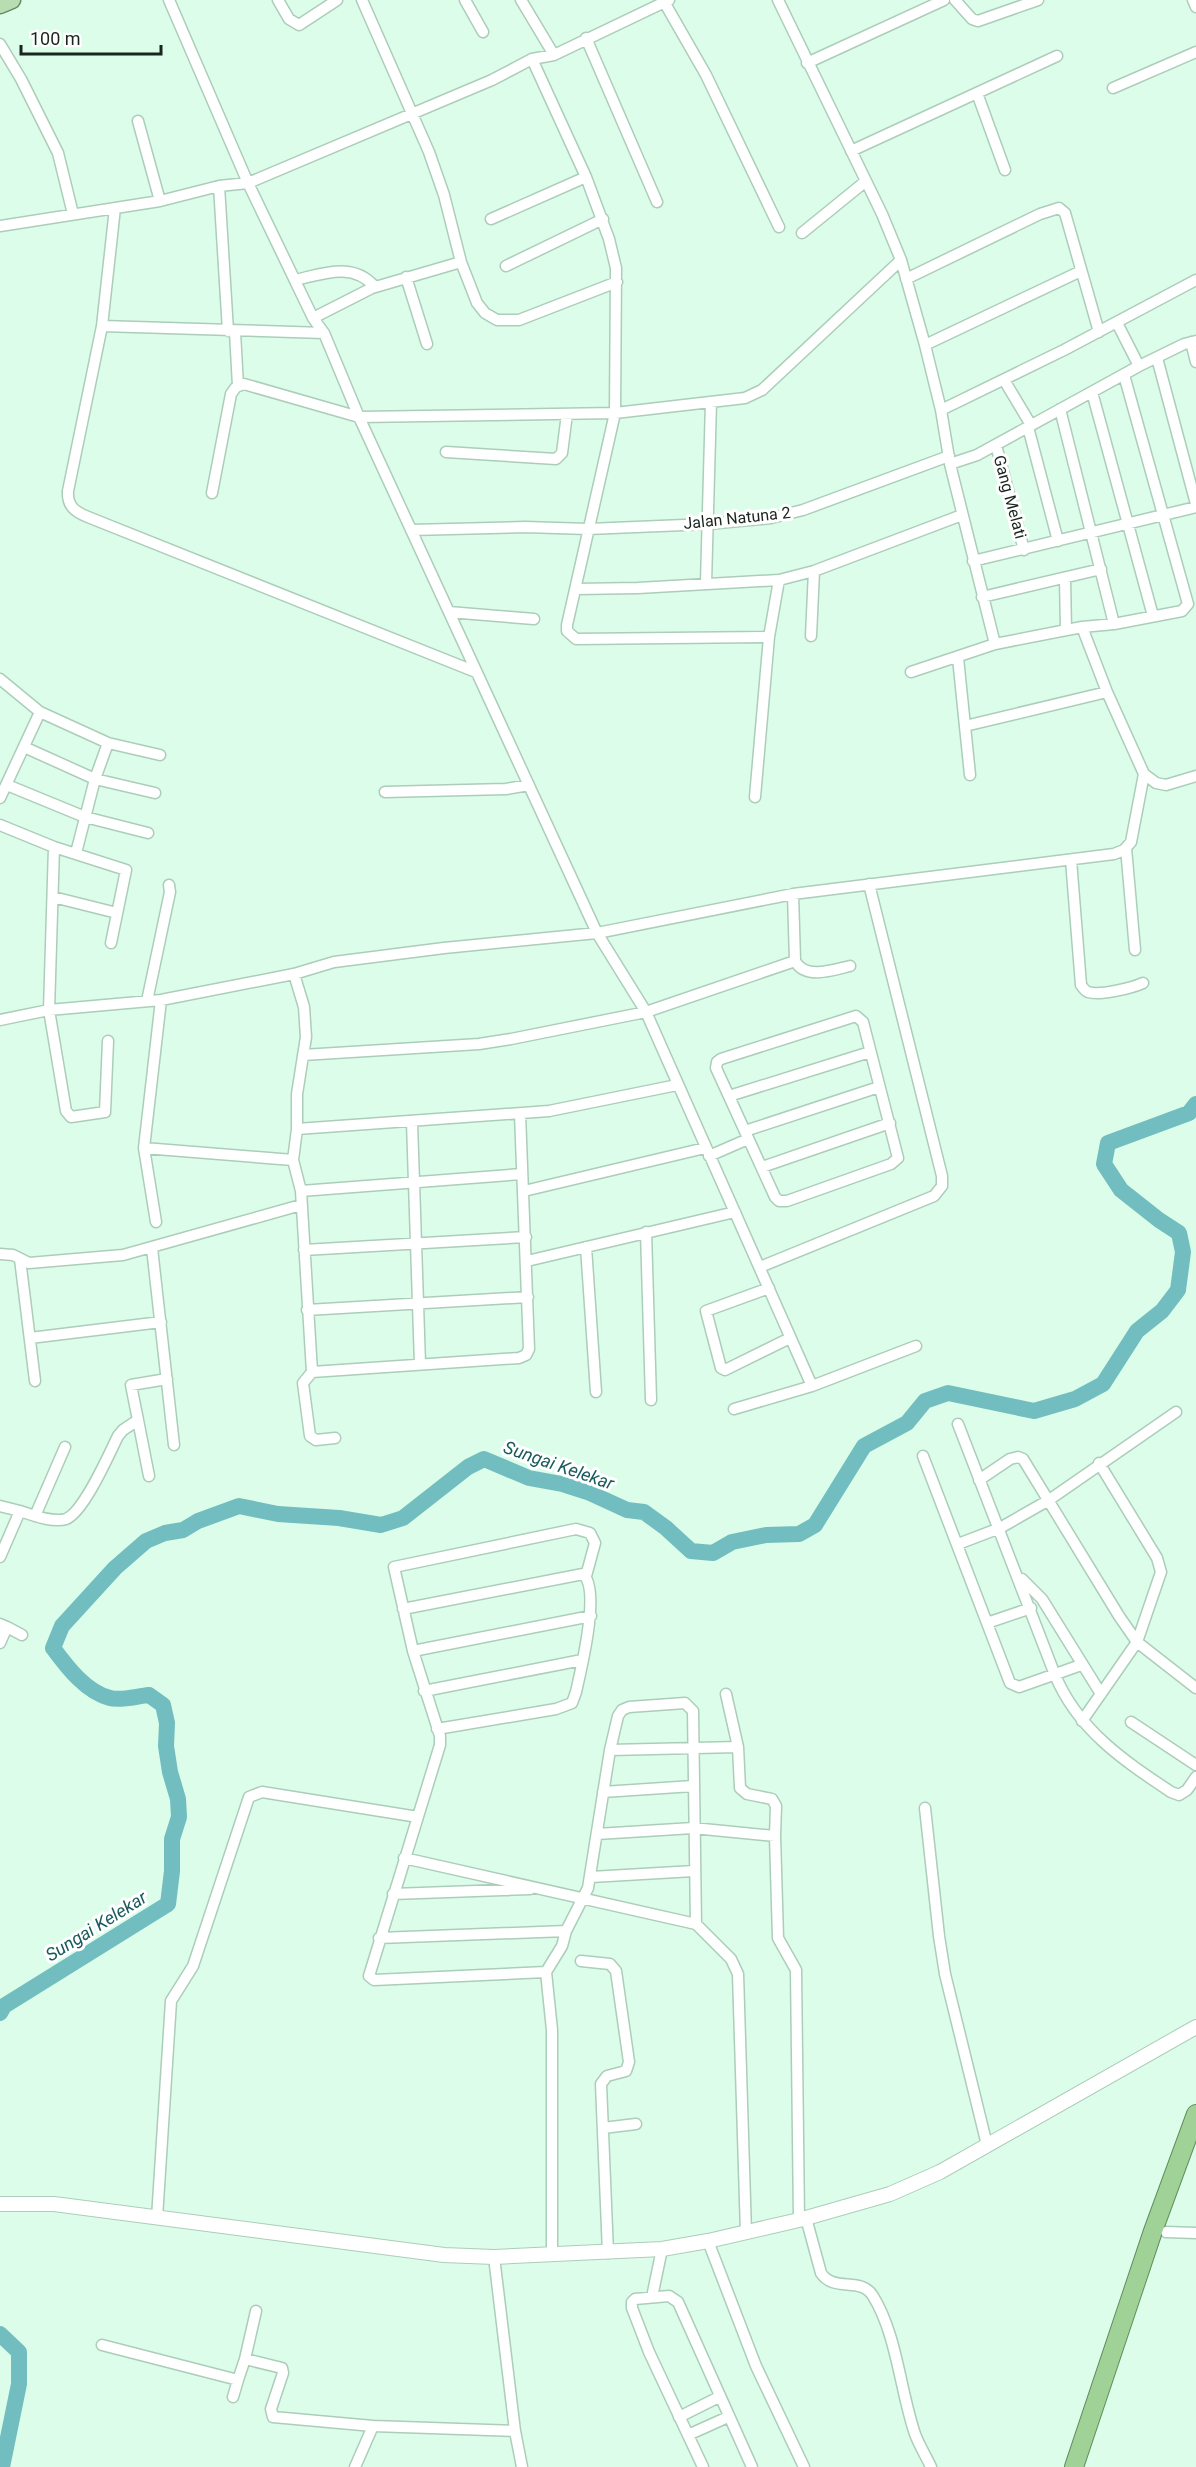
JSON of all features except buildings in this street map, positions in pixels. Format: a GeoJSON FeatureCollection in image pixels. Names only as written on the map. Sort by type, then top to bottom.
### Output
{"type":"FeatureCollection","features":[{"type":"Feature","properties":{"kind":"highway"},"geometry":{"type":"LineString","coordinates":[[1074,2467],[1089,2439],[1160,2231],[1190,2151],[1196,2114]]}},
{"type":"Feature","properties":{"kind":"highway"},"geometry":{"type":"LineString","coordinates":[[1085,2467],[1089,2439]]}},
{"type":"Feature","properties":{"kind":"main road"},"geometry":{"type":"LineString","coordinates":[[0,5],[12,0]]}},
{"type":"Feature","properties":{"kind":"street"},"geometry":{"type":"LineString","coordinates":[[169,0],[248,183],[313,318],[324,333],[359,417],[597,933],[646,1012],[676,1085],[812,1386]]}},
{"type":"Feature","properties":{"kind":"street"},"geometry":{"type":"LineString","coordinates":[[278,0],[293,23],[299,25],[337,0]]}},
{"type":"Feature","properties":{"kind":"street"},"geometry":{"type":"LineString","coordinates":[[362,0],[437,172],[461,262],[480,308],[491,318],[502,321],[519,320],[617,282]]}},
{"type":"Feature","properties":{"kind":"street"},"geometry":{"type":"LineString","coordinates":[[465,0],[483,32]]}},
{"type":"Feature","properties":{"kind":"street"},"geometry":{"type":"LineString","coordinates":[[521,0],[554,55]]}},
{"type":"Feature","properties":{"kind":"street"},"geometry":{"type":"LineString","coordinates":[[778,0],[866,181],[901,260],[941,410],[949,460],[995,644]]}},
{"type":"Feature","properties":{"kind":"street"},"geometry":{"type":"LineString","coordinates":[[807,63],[944,0]]}},
{"type":"Feature","properties":{"kind":"street"},"geometry":{"type":"LineString","coordinates":[[955,0],[972,19],[978,21],[1038,0]]}},
{"type":"Feature","properties":{"kind":"street"},"geometry":{"type":"LineString","coordinates":[[1192,0],[1196,7]]}},
{"type":"Feature","properties":{"kind":"street"},"geometry":{"type":"LineString","coordinates":[[0,226],[160,201],[219,186],[248,183],[492,80],[532,59],[554,55],[666,1],[706,75],[779,227]]}},
{"type":"Feature","properties":{"kind":"street"},"geometry":{"type":"LineString","coordinates":[[586,38],[657,202]]}},
{"type":"Feature","properties":{"kind":"street"},"geometry":{"type":"LineString","coordinates":[[0,44],[21,79],[58,153],[74,214]]}},
{"type":"Feature","properties":{"kind":"street"},"geometry":{"type":"LineString","coordinates":[[1113,88],[1196,52]]}},
{"type":"Feature","properties":{"kind":"street"},"geometry":{"type":"LineString","coordinates":[[850,151],[1057,56]]}},
{"type":"Feature","properties":{"kind":"street"},"geometry":{"type":"LineString","coordinates":[[532,59],[603,219],[613,253],[617,282],[615,413],[567,625],[568,633],[576,639],[770,637]]}},
{"type":"Feature","properties":{"kind":"street"},"geometry":{"type":"LineString","coordinates":[[977,93],[1005,170]]}},
{"type":"Feature","properties":{"kind":"street"},"geometry":{"type":"LineString","coordinates":[[138,121],[160,201]]}},
{"type":"Feature","properties":{"kind":"street"},"geometry":{"type":"LineString","coordinates":[[491,219],[586,177]]}},
{"type":"Feature","properties":{"kind":"street"},"geometry":{"type":"LineString","coordinates":[[802,233],[866,181]]}},
{"type":"Feature","properties":{"kind":"street"},"geometry":{"type":"LineString","coordinates":[[219,186],[238,386]]}},
{"type":"Feature","properties":{"kind":"street"},"geometry":{"type":"LineString","coordinates":[[115,208],[102,326],[68,491],[68,501],[73,509],[99,522],[476,672]]}},
{"type":"Feature","properties":{"kind":"street"},"geometry":{"type":"LineString","coordinates":[[906,279],[1057,208],[1065,213],[1099,332]]}},
{"type":"Feature","properties":{"kind":"street"},"geometry":{"type":"LineString","coordinates":[[506,266],[603,219]]}},
{"type":"Feature","properties":{"kind":"street"},"geometry":{"type":"LineString","coordinates":[[212,494],[231,394],[238,386],[244,384],[359,417],[615,413],[751,396],[762,390],[901,260]]}},
{"type":"Feature","properties":{"kind":"street"},"geometry":{"type":"LineString","coordinates":[[313,318],[375,287],[461,262]]}},
{"type":"Feature","properties":{"kind":"street"},"geometry":{"type":"LineString","coordinates":[[295,280],[341,270],[368,280],[375,287]]}},
{"type":"Feature","properties":{"kind":"street"},"geometry":{"type":"LineString","coordinates":[[925,345],[1081,271]]}},
{"type":"Feature","properties":{"kind":"street"},"geometry":{"type":"LineString","coordinates":[[406,277],[427,344]]}},
{"type":"Feature","properties":{"kind":"street"},"geometry":{"type":"LineString","coordinates":[[941,410],[1117,323],[1196,280]]}},
{"type":"Feature","properties":{"kind":"street"},"geometry":{"type":"LineString","coordinates":[[1117,323],[1139,366]]}},
{"type":"Feature","properties":{"kind":"street"},"geometry":{"type":"LineString","coordinates":[[102,326],[324,333]]}},
{"type":"Feature","properties":{"kind":"street"},"geometry":{"type":"LineString","coordinates":[[1193,341],[1196,362]]}},
{"type":"Feature","properties":{"kind":"street","name":"Jalan Natuna 2"},"geometry":{"type":"LineString","coordinates":[[411,530],[525,526],[588,529],[708,524],[789,515],[949,460],[977,455],[1139,366],[1193,341]]}},
{"type":"Feature","properties":{"kind":"street"},"geometry":{"type":"LineString","coordinates":[[973,561],[1128,524],[1196,505],[1157,358]]}},
{"type":"Feature","properties":{"kind":"street"},"geometry":{"type":"LineString","coordinates":[[911,672],[995,644],[1182,611],[1188,604],[1124,375]]}},
{"type":"Feature","properties":{"kind":"street"},"geometry":{"type":"LineString","coordinates":[[1004,380],[1029,426],[1058,541]]}},
{"type":"Feature","properties":{"kind":"street"},"geometry":{"type":"LineString","coordinates":[[1092,392],[1153,616]]}},
{"type":"Feature","properties":{"kind":"street"},"geometry":{"type":"LineString","coordinates":[[706,584],[711,402]]}},
{"type":"Feature","properties":{"kind":"street"},"geometry":{"type":"LineString","coordinates":[[1060,409],[1114,624]]}},
{"type":"Feature","properties":{"kind":"street"},"geometry":{"type":"LineString","coordinates":[[446,452],[556,459],[562,453],[567,414]]}},
{"type":"Feature","properties":{"kind":"street","name":"Gang Melati"},"geometry":{"type":"LineString","coordinates":[[996,445],[1023,550]]}},
{"type":"Feature","properties":{"kind":"street"},"geometry":{"type":"LineString","coordinates":[[576,589],[779,580],[814,571],[962,515]]}},
{"type":"Feature","properties":{"kind":"street"},"geometry":{"type":"LineString","coordinates":[[982,597],[1101,569]]}},
{"type":"Feature","properties":{"kind":"street"},"geometry":{"type":"LineString","coordinates":[[811,636],[814,571]]}},
{"type":"Feature","properties":{"kind":"street"},"geometry":{"type":"LineString","coordinates":[[1065,579],[1066,630]]}},
{"type":"Feature","properties":{"kind":"street"},"geometry":{"type":"LineString","coordinates":[[755,796],[770,637],[779,580]]}},
{"type":"Feature","properties":{"kind":"street"},"geometry":{"type":"LineString","coordinates":[[449,612],[534,619]]}},
{"type":"Feature","properties":{"kind":"street"},"geometry":{"type":"LineString","coordinates":[[1082,627],[1107,692],[1144,774],[1156,783],[1166,784],[1196,776]]}},
{"type":"Feature","properties":{"kind":"street"},"geometry":{"type":"LineString","coordinates":[[958,658],[970,775]]}},
{"type":"Feature","properties":{"kind":"street"},"geometry":{"type":"LineString","coordinates":[[0,679],[40,712],[108,743],[160,755]]}},
{"type":"Feature","properties":{"kind":"street"},"geometry":{"type":"LineString","coordinates":[[965,726],[1107,692]]}},
{"type":"Feature","properties":{"kind":"street"},"geometry":{"type":"LineString","coordinates":[[0,798],[40,712]]}},
{"type":"Feature","properties":{"kind":"street"},"geometry":{"type":"LineString","coordinates":[[76,853],[95,779],[108,743]]}},
{"type":"Feature","properties":{"kind":"street"},"geometry":{"type":"LineString","coordinates":[[24,747],[95,779],[155,793]]}},
{"type":"Feature","properties":{"kind":"street"},"geometry":{"type":"LineString","coordinates":[[0,1020],[49,1010],[161,1000],[294,974],[334,962],[444,948],[597,933],[793,894],[1114,854],[1126,848],[1131,842],[1144,774]]}},
{"type":"Feature","properties":{"kind":"street"},"geometry":{"type":"LineString","coordinates":[[7,785],[85,817],[148,833]]}},
{"type":"Feature","properties":{"kind":"street"},"geometry":{"type":"LineString","coordinates":[[385,792],[506,789],[528,785]]}},
{"type":"Feature","properties":{"kind":"street"},"geometry":{"type":"LineString","coordinates":[[1,828],[126,870],[111,943]]}},
{"type":"Feature","properties":{"kind":"street"},"geometry":{"type":"LineString","coordinates":[[54,847],[49,1010],[66,1111],[71,1117],[102,1114],[106,1110],[108,1041]]}},
{"type":"Feature","properties":{"kind":"street"},"geometry":{"type":"LineString","coordinates":[[1126,848],[1135,950]]}},
{"type":"Feature","properties":{"kind":"street"},"geometry":{"type":"LineString","coordinates":[[1071,860],[1081,985],[1092,993],[1128,989],[1143,983]]}},
{"type":"Feature","properties":{"kind":"street"},"geometry":{"type":"LineString","coordinates":[[760,1268],[934,1196],[942,1186],[942,1176],[869,884]]}},
{"type":"Feature","properties":{"kind":"street"},"geometry":{"type":"LineString","coordinates":[[147,1001],[170,892],[169,885]]}},
{"type":"Feature","properties":{"kind":"street"},"geometry":{"type":"LineString","coordinates":[[793,894],[795,961],[801,970],[818,972],[850,966]]}},
{"type":"Feature","properties":{"kind":"street"},"geometry":{"type":"LineString","coordinates":[[53,897],[117,913]]}},
{"type":"Feature","properties":{"kind":"street"},"geometry":{"type":"LineString","coordinates":[[303,1054],[494,1042],[646,1012],[795,961]]}},
{"type":"Feature","properties":{"kind":"street"},"geometry":{"type":"LineString","coordinates":[[294,974],[305,1014],[306,1037],[297,1094],[297,1129],[293,1160],[301,1191],[312,1372],[303,1383],[310,1436],[316,1440],[335,1438]]}},
{"type":"Feature","properties":{"kind":"street"},"geometry":{"type":"LineString","coordinates":[[156,1222],[144,1148],[161,1000]]}},
{"type":"Feature","properties":{"kind":"street"},"geometry":{"type":"LineString","coordinates":[[858,1017],[863,1022],[879,1087],[898,1152],[895,1161],[787,1201],[780,1201],[775,1197],[716,1068],[720,1059],[858,1017]]}},
{"type":"Feature","properties":{"kind":"street"},"geometry":{"type":"LineString","coordinates":[[729,1096],[870,1052]]}},
{"type":"Feature","properties":{"kind":"street"},"geometry":{"type":"LineString","coordinates":[[297,1129],[520,1114],[566,1108],[676,1085]]}},
{"type":"Feature","properties":{"kind":"street"},"geometry":{"type":"LineString","coordinates":[[524,1191],[707,1152],[746,1135],[879,1087]]}},
{"type":"Feature","properties":{"kind":"street"},"geometry":{"type":"LineString","coordinates":[[312,1372],[524,1357],[529,1349],[520,1114]]}},
{"type":"Feature","properties":{"kind":"street"},"geometry":{"type":"LineString","coordinates":[[412,1122],[412,1181],[420,1364]]}},
{"type":"Feature","properties":{"kind":"street"},"geometry":{"type":"LineString","coordinates":[[762,1167],[890,1123]]}},
{"type":"Feature","properties":{"kind":"street"},"geometry":{"type":"LineString","coordinates":[[144,1148],[293,1160]]}},
{"type":"Feature","properties":{"kind":"street"},"geometry":{"type":"LineString","coordinates":[[301,1191],[522,1174]]}},
{"type":"Feature","properties":{"kind":"street"},"geometry":{"type":"LineString","coordinates":[[0,1254],[11,1254],[29,1263],[104,1257],[152,1248],[301,1205]]}},
{"type":"Feature","properties":{"kind":"street"},"geometry":{"type":"LineString","coordinates":[[527,1261],[735,1212]]}},
{"type":"Feature","properties":{"kind":"street"},"geometry":{"type":"LineString","coordinates":[[646,1232],[651,1400]]}},
{"type":"Feature","properties":{"kind":"street"},"geometry":{"type":"LineString","coordinates":[[304,1250],[526,1237]]}},
{"type":"Feature","properties":{"kind":"street"},"geometry":{"type":"LineString","coordinates":[[586,1247],[596,1392]]}},
{"type":"Feature","properties":{"kind":"street"},"geometry":{"type":"LineString","coordinates":[[152,1248],[174,1445]]}},
{"type":"Feature","properties":{"kind":"street"},"geometry":{"type":"LineString","coordinates":[[20,1259],[36,1381]]}},
{"type":"Feature","properties":{"kind":"street"},"geometry":{"type":"LineString","coordinates":[[769,1288],[706,1311],[721,1368],[725,1371],[790,1338]]}},
{"type":"Feature","properties":{"kind":"street"},"geometry":{"type":"LineString","coordinates":[[307,1310],[528,1297]]}},
{"type":"Feature","properties":{"kind":"street"},"geometry":{"type":"LineString","coordinates":[[30,1338],[161,1322]]}},
{"type":"Feature","properties":{"kind":"street"},"geometry":{"type":"LineString","coordinates":[[734,1409],[812,1386],[916,1346]]}},
{"type":"Feature","properties":{"kind":"street"},"geometry":{"type":"LineString","coordinates":[[149,1476],[132,1385],[167,1379]]}},
{"type":"Feature","properties":{"kind":"street"},"geometry":{"type":"LineString","coordinates":[[958,1544],[1000,1528],[1049,1500],[1099,1463],[1176,1412]]}},
{"type":"Feature","properties":{"kind":"street"},"geometry":{"type":"LineString","coordinates":[[0,1506],[35,1516],[62,1520],[70,1517],[89,1494],[118,1436],[138,1420]]}},
{"type":"Feature","properties":{"kind":"street"},"geometry":{"type":"LineString","coordinates":[[958,1424],[1062,1692],[1082,1721],[1113,1752],[1174,1794],[1184,1793],[1196,1778]]}},
{"type":"Feature","properties":{"kind":"street"},"geometry":{"type":"LineString","coordinates":[[35,1516],[65,1447]]}},
{"type":"Feature","properties":{"kind":"street"},"geometry":{"type":"LineString","coordinates":[[924,1456],[1009,1681],[1013,1686],[1019,1687],[1081,1665]]}},
{"type":"Feature","properties":{"kind":"street"},"geometry":{"type":"LineString","coordinates":[[979,1480],[1010,1459],[1018,1457],[1025,1461],[1119,1617],[1137,1642],[1196,1688]]}},
{"type":"Feature","properties":{"kind":"street"},"geometry":{"type":"LineString","coordinates":[[1082,1721],[1137,1642],[1161,1572],[1160,1564],[1099,1463]]}},
{"type":"Feature","properties":{"kind":"street"},"geometry":{"type":"LineString","coordinates":[[0,1557],[20,1511]]}},
{"type":"Feature","properties":{"kind":"street"},"geometry":{"type":"LineString","coordinates":[[437,1729],[567,1707],[574,1699],[591,1616],[586,1576],[595,1543],[590,1533],[576,1529],[394,1567],[413,1651],[440,1744],[369,1972],[372,1979],[546,1972]]}},
{"type":"Feature","properties":{"kind":"street"},"geometry":{"type":"LineString","coordinates":[[403,1609],[583,1574],[586,1576]]}},
{"type":"Feature","properties":{"kind":"street"},"geometry":{"type":"LineString","coordinates":[[1019,1577],[1042,1599],[1101,1694]]}},
{"type":"Feature","properties":{"kind":"street"},"geometry":{"type":"LineString","coordinates":[[987,1623],[1031,1608]]}},
{"type":"Feature","properties":{"kind":"street"},"geometry":{"type":"LineString","coordinates":[[413,1651],[591,1616]]}},
{"type":"Feature","properties":{"kind":"street"},"geometry":{"type":"LineString","coordinates":[[0,1643],[3,1626],[22,1635]]}},
{"type":"Feature","properties":{"kind":"street"},"geometry":{"type":"LineString","coordinates":[[424,1691],[582,1660]]}},
{"type":"Feature","properties":{"kind":"street"},"geometry":{"type":"LineString","coordinates":[[726,1694],[738,1747],[742,1790],[747,1794],[770,1798],[775,1803],[778,1938],[796,1970],[803,2219],[825,2279],[834,2284],[863,2287],[874,2297],[885,2323],[915,2435],[931,2467]]}},
{"type":"Feature","properties":{"kind":"street"},"geometry":{"type":"LineString","coordinates":[[552,2255],[552,2030],[546,1972],[562,1946],[567,1931],[585,1899],[591,1877],[610,1750],[618,1716],[622,1710],[629,1707],[680,1703],[689,1706],[693,1711],[696,1924]]}},
{"type":"Feature","properties":{"kind":"street"},"geometry":{"type":"LineString","coordinates":[[1131,1722],[1196,1765]]}},
{"type":"Feature","properties":{"kind":"street"},"geometry":{"type":"LineString","coordinates":[[610,1750],[738,1747]]}},
{"type":"Feature","properties":{"kind":"street"},"geometry":{"type":"LineString","coordinates":[[603,1792],[693,1786]]}},
{"type":"Feature","properties":{"kind":"street"},"geometry":{"type":"LineString","coordinates":[[157,2218],[171,2001],[193,1966],[249,1797],[262,1792],[418,1817]]}},
{"type":"Feature","properties":{"kind":"street"},"geometry":{"type":"LineString","coordinates":[[926,1808],[944,1964],[987,2145]]}},
{"type":"Feature","properties":{"kind":"street"},"geometry":{"type":"LineString","coordinates":[[597,1833],[693,1828],[775,1836]]}},
{"type":"Feature","properties":{"kind":"street"},"geometry":{"type":"LineString","coordinates":[[404,1858],[696,1924],[731,1959],[738,1974],[746,2232]]}},
{"type":"Feature","properties":{"kind":"street"},"geometry":{"type":"LineString","coordinates":[[591,1877],[694,1870]]}},
{"type":"Feature","properties":{"kind":"street"},"geometry":{"type":"LineString","coordinates":[[393,1894],[547,1889]]}},
{"type":"Feature","properties":{"kind":"street"},"geometry":{"type":"LineString","coordinates":[[379,1938],[567,1931]]}},
{"type":"Feature","properties":{"kind":"street"},"geometry":{"type":"LineString","coordinates":[[581,1960],[610,1964],[616,1971],[629,2062],[626,2071],[607,2076],[602,2081],[608,2253]]}},
{"type":"Feature","properties":{"kind":"street"},"geometry":{"type":"LineString","coordinates":[[0,2204],[54,2204],[444,2255],[494,2257],[662,2249],[803,2219],[890,2194],[940,2172],[1196,2027]]}},
{"type":"Feature","properties":{"kind":"street"},"geometry":{"type":"LineString","coordinates":[[603,2128],[636,2124]]}},
{"type":"Feature","properties":{"kind":"street"},"geometry":{"type":"LineString","coordinates":[[1160,2231],[1196,2233]]}},
{"type":"Feature","properties":{"kind":"street"},"geometry":{"type":"LineString","coordinates":[[708,2241],[756,2366],[804,2467]]}},
{"type":"Feature","properties":{"kind":"street"},"geometry":{"type":"LineString","coordinates":[[652,2297],[662,2249]]}},
{"type":"Feature","properties":{"kind":"street"},"geometry":{"type":"LineString","coordinates":[[494,2257],[515,2431],[522,2467]]}},
{"type":"Feature","properties":{"kind":"street"},"geometry":{"type":"LineString","coordinates":[[703,2467],[632,2308],[632,2302],[635,2299],[672,2297],[678,2302],[752,2467]]}},
{"type":"Feature","properties":{"kind":"street"},"geometry":{"type":"LineString","coordinates":[[233,2397],[256,2311]]}},
{"type":"Feature","properties":{"kind":"street"},"geometry":{"type":"LineString","coordinates":[[102,2345],[238,2380]]}},
{"type":"Feature","properties":{"kind":"street"},"geometry":{"type":"LineString","coordinates":[[245,2359],[283,2369],[271,2409],[273,2417],[373,2426],[515,2431]]}},
{"type":"Feature","properties":{"kind":"street"},"geometry":{"type":"LineString","coordinates":[[679,2417],[719,2397]]}},
{"type":"Feature","properties":{"kind":"street"},"geometry":{"type":"LineString","coordinates":[[688,2435],[728,2416]]}},
{"type":"Feature","properties":{"kind":"street"},"geometry":{"type":"LineString","coordinates":[[355,2467],[373,2426]]}},
{"type":"Feature","properties":{"kind":"waterway","name":"Sungai Kelekar"},"geometry":{"type":"LineString","coordinates":[[0,2013],[4,2006],[168,1904],[172,1871],[172,1839],[179,1817],[178,1799],[170,1772],[166,1746],[167,1723],[163,1705],[149,1695],[119,1699],[101,1695],[85,1685],[53,1648],[62,1626],[115,1568],[146,1541],[165,1533],[183,1530],[198,1521],[239,1506],[278,1514],[339,1518],[381,1525],[403,1518],[468,1467],[484,1459],[529,1478],[562,1484],[590,1493],[627,1510],[644,1512],[691,1551],[713,1553],[732,1542],[766,1535],[799,1534],[815,1525],[864,1446],[907,1423],[925,1401],[948,1393],[1034,1411],[1075,1399],[1103,1384],[1137,1331],[1162,1311],[1178,1290],[1183,1252],[1179,1233],[1121,1190],[1104,1164],[1108,1143],[1189,1113],[1196,1104]]}},
{"type":"Feature","properties":{"kind":"waterway","name":"Sungai Kelekar"},"geometry":{"type":"LineString","coordinates":[[0,2334],[19,2352],[19,2384],[2,2467]]}}]}
